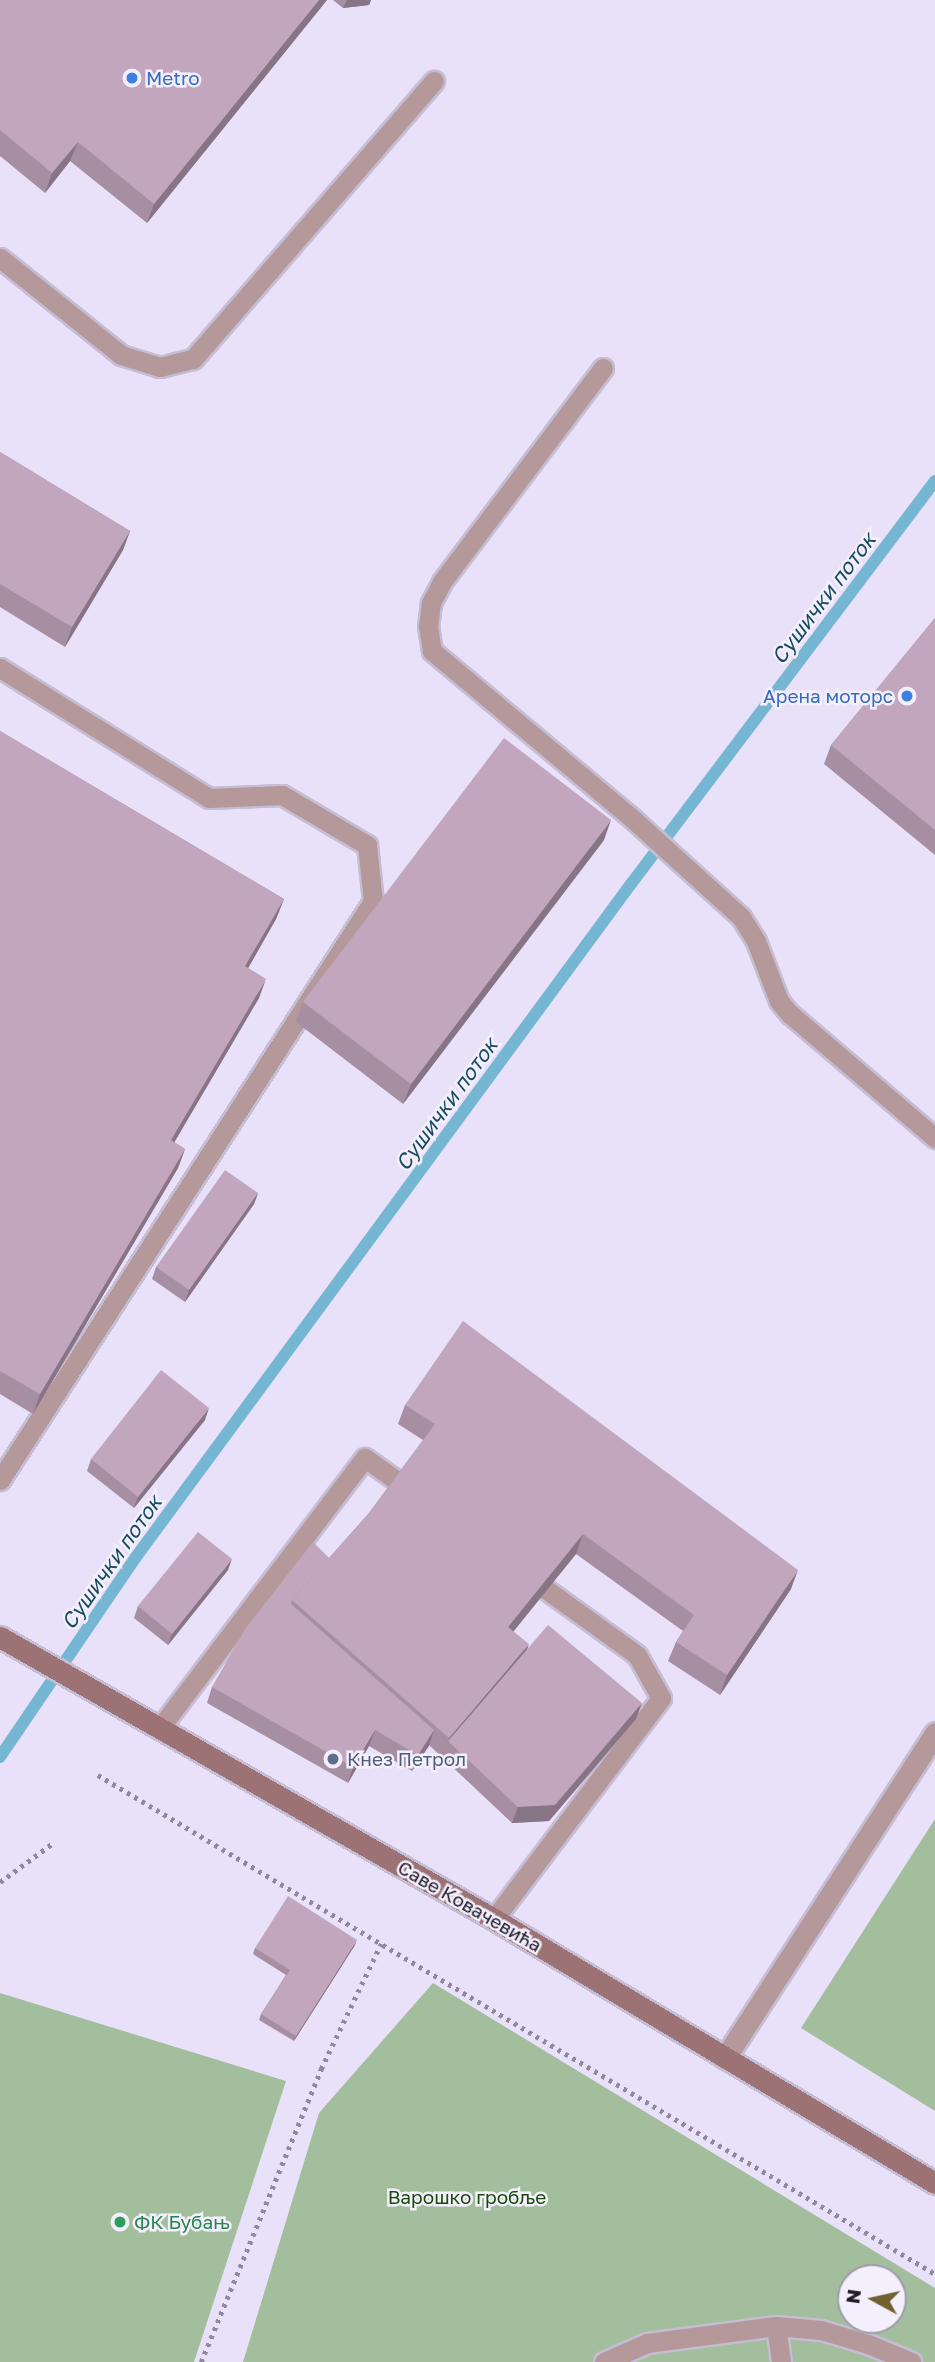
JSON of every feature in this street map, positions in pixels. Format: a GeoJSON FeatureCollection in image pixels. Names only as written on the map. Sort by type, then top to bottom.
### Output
{"type":"FeatureCollection","features":[{"type":"Feature","properties":{"kind":"street","name":"Саве Ковачевића"},"geometry":{"type":"LineString","coordinates":[[0,1637],[494,1919],[935,2183]]}},
{"type":"Feature","properties":{"kind":"street"},"geometry":{"type":"LineString","coordinates":[[725,2057],[935,1733]]}},
{"type":"Feature","properties":{"kind":"lane"},"geometry":{"type":"LineString","coordinates":[[0,258],[121,355],[160,367],[193,359],[434,81]]}},
{"type":"Feature","properties":{"kind":"lane"},"geometry":{"type":"LineString","coordinates":[[603,368],[442,582],[431,603],[428,626],[432,651],[635,821],[741,917],[751,933],[779,1001],[790,1014],[935,1138]]}},
{"type":"Feature","properties":{"kind":"lane"},"geometry":{"type":"LineString","coordinates":[[0,668],[209,798],[282,795],[367,845],[373,901],[0,1480]]}},
{"type":"Feature","properties":{"kind":"lane"},"geometry":{"type":"LineString","coordinates":[[159,1729],[365,1458],[431,1505]]}},
{"type":"Feature","properties":{"kind":"lane"},"geometry":{"type":"LineString","coordinates":[[494,1919],[661,1698],[637,1656],[515,1567]]}},
{"type":"Feature","properties":{"kind":"lane"},"geometry":{"type":"LineString","coordinates":[[604,2362],[647,2343],[776,2326],[821,2330],[868,2344],[911,2362]]}},
{"type":"Feature","properties":{"kind":"lane"},"geometry":{"type":"LineString","coordinates":[[776,2326],[781,2362]]}},
{"type":"Feature","properties":{"kind":"path"},"geometry":{"type":"LineString","coordinates":[[98,1775],[935,2274]]}},
{"type":"Feature","properties":{"kind":"path"},"geometry":{"type":"LineString","coordinates":[[0,1882],[53,1843]]}},
{"type":"Feature","properties":{"kind":"path"},"geometry":{"type":"LineString","coordinates":[[201,2362],[321,2069],[381,1944]]}},
{"type":"Feature","properties":{"kind":"green space"},"geometry":{"type":"Polygon","coordinates":[[[935,1819],[935,2111],[801,2028],[935,1819]]]}},
{"type":"Feature","properties":{"kind":"green space","name":"Варошко гробље"},"geometry":{"type":"Polygon","coordinates":[[[433,1983],[895,2264],[837,2264],[837,2334],[907,2334],[907,2271],[935,2288],[935,2362],[243,2362],[319,2113],[433,1983]]]}},
{"type":"Feature","properties":{"kind":"green space","name":"ФК Бубањ"},"geometry":{"type":"Polygon","coordinates":[[[0,1993],[286,2081],[194,2362],[0,2362],[0,1993]]]}},
{"type":"Feature","properties":{"kind":"building","name":"Metro"},"geometry":{"type":"Polygon","coordinates":[[[0,0],[319,0],[154,204],[78,142],[52,173],[0,130],[0,0]]]}},
{"type":"Feature","properties":{"kind":"building"},"geometry":{"type":"Polygon","coordinates":[[[0,452],[130,531],[72,627],[0,584],[0,452]]]}},
{"type":"Feature","properties":{"kind":"building","name":"Арена моторс"},"geometry":{"type":"Polygon","coordinates":[[[935,618],[935,830],[831,745],[935,618]]]}},
{"type":"Feature","properties":{"kind":"building"},"geometry":{"type":"Polygon","coordinates":[[[0,731],[284,899],[245,966],[266,979],[171,1140],[185,1149],[40,1394],[0,1371],[0,731]]]}},
{"type":"Feature","properties":{"kind":"building"},"geometry":{"type":"Polygon","coordinates":[[[504,738],[611,820],[411,1084],[303,1002],[504,738]]]}},
{"type":"Feature","properties":{"kind":"building"},"geometry":{"type":"Polygon","coordinates":[[[225,1170],[258,1193],[189,1290],[156,1267],[225,1170]]]}},
{"type":"Feature","properties":{"kind":"building"},"geometry":{"type":"Polygon","coordinates":[[[463,1321],[798,1570],[727,1675],[676,1642],[694,1615],[583,1534],[508,1627],[529,1644],[449,1738],[292,1600],[369,1513],[435,1424],[405,1405],[463,1321]]]}},
{"type":"Feature","properties":{"kind":"building"},"geometry":{"type":"Polygon","coordinates":[[[161,1370],[209,1408],[138,1497],[91,1459],[161,1370]]]}},
{"type":"Feature","properties":{"kind":"building"},"geometry":{"type":"Polygon","coordinates":[[[198,1532],[232,1559],[172,1634],[138,1606],[198,1532]]]}},
{"type":"Feature","properties":{"kind":"building"},"geometry":{"type":"Polygon","coordinates":[[[313,1542],[329,1558],[291,1604],[434,1730],[418,1755],[375,1730],[353,1767],[212,1687],[245,1629],[313,1542]]]}},
{"type":"Feature","properties":{"kind":"building"},"geometry":{"type":"Polygon","coordinates":[[[548,1625],[642,1703],[555,1805],[518,1807],[448,1741],[548,1625]]]}},
{"type":"Feature","properties":{"kind":"building"},"geometry":{"type":"Polygon","coordinates":[[[288,1896],[357,1940],[296,2036],[261,2014],[290,1970],[255,1948],[288,1896]]]}},
{"type":"Feature","properties":{"kind":"waterway","name":"Сушички поток"},"geometry":{"type":"LineString","coordinates":[[0,1757],[136,1557],[631,884],[935,481]]}},
{"type":"Feature","properties":{"kind":"place","name":"Metro"},"geometry":{"type":"Point","coordinates":[132,78]}},
{"type":"Feature","properties":{"kind":"place","name":"Арена моторс"},"geometry":{"type":"Point","coordinates":[907,696]}},
{"type":"Feature","properties":{"kind":"place","name":"Кнез Петрол"},"geometry":{"type":"Point","coordinates":[333,1759]}},
{"type":"Feature","properties":{"kind":"place","name":"ФК Бубањ"},"geometry":{"type":"Point","coordinates":[120,2222]}}]}
